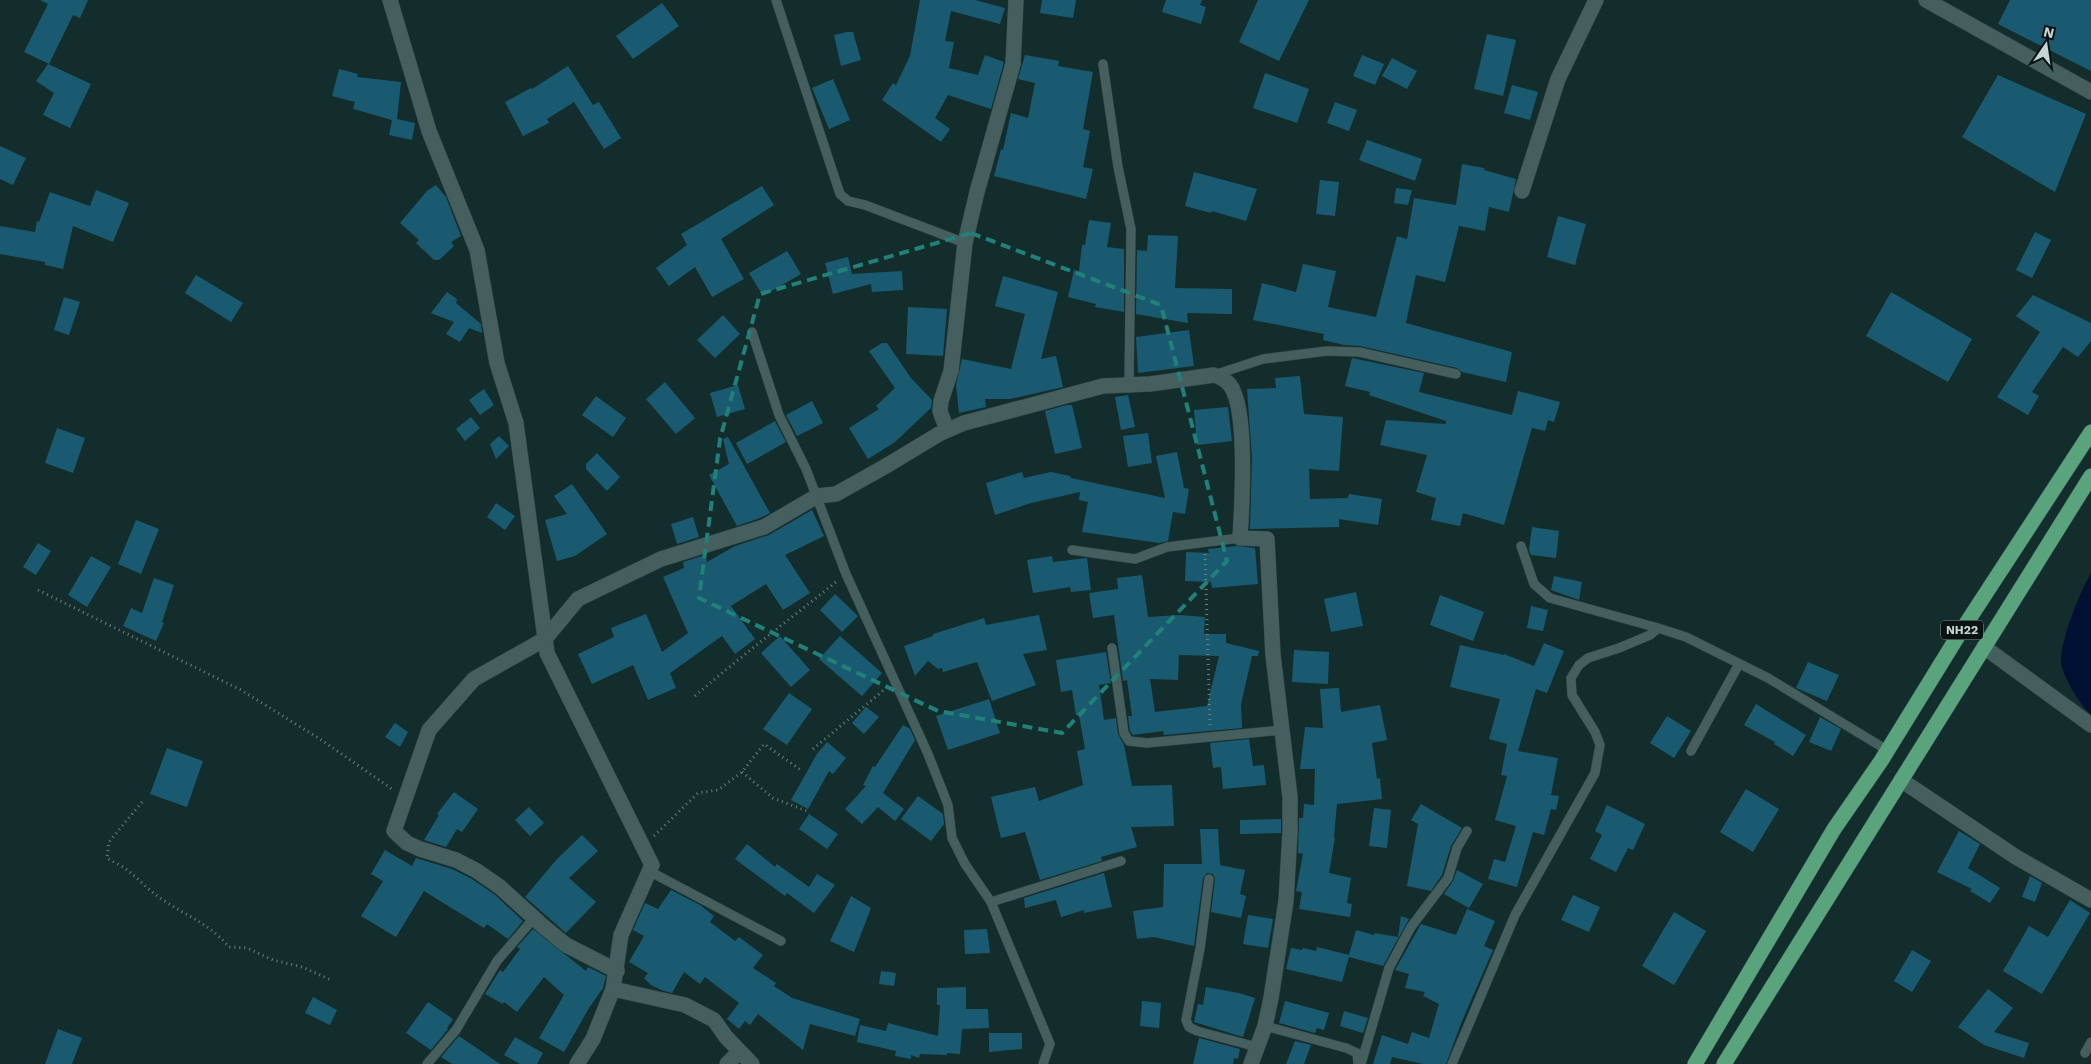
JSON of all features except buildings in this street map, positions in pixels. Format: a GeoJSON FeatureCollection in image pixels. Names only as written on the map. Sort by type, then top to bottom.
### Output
{"type":"FeatureCollection","features":[{"type":"Feature","properties":{"kind":"highway","name":"NH22"},"geometry":{"type":"LineString","coordinates":[[1695,1064],[1834,829],[2091,432]]}},
{"type":"Feature","properties":{"kind":"highway","name":"NH22"},"geometry":{"type":"LineString","coordinates":[[1724,1064],[2091,476]]}},
{"type":"Feature","properties":{"kind":"street"},"geometry":{"type":"LineString","coordinates":[[390,0],[429,130],[477,250],[497,363],[516,423],[547,653],[652,865],[621,934],[613,989],[593,1039],[577,1064]]}},
{"type":"Feature","properties":{"kind":"street"},"geometry":{"type":"LineString","coordinates":[[947,430],[940,411],[943,392],[951,371],[965,243],[977,192],[1013,64],[1016,0]]}},
{"type":"Feature","properties":{"kind":"street"},"geometry":{"type":"LineString","coordinates":[[1522,191],[1558,78],[1596,0]]}},
{"type":"Feature","properties":{"kind":"street"},"geometry":{"type":"LineString","coordinates":[[1926,0],[2091,92]]}},
{"type":"Feature","properties":{"kind":"street"},"geometry":{"type":"LineString","coordinates":[[617,971],[566,945],[500,887],[477,871],[456,860],[407,843],[394,831],[428,730],[474,679],[545,639],[578,599],[587,594],[661,559],[764,528],[817,496],[836,494],[947,430],[964,423],[1103,386],[1129,385],[1214,375],[1221,377],[1229,384],[1235,394],[1241,429],[1240,538],[1267,539],[1273,654],[1290,797],[1286,902],[1265,1026],[1251,1064]]}},
{"type":"Feature","properties":{"kind":"street"},"geometry":{"type":"LineString","coordinates":[[1984,647],[2091,726]]}},
{"type":"Feature","properties":{"kind":"street"},"geometry":{"type":"LineString","coordinates":[[1901,780],[2016,857],[2091,900]]}},
{"type":"Feature","properties":{"kind":"street"},"geometry":{"type":"LineString","coordinates":[[613,989],[685,1005],[714,1020],[739,1052],[752,1064]]}},
{"type":"Feature","properties":{"kind":"street"},"geometry":{"type":"LineString","coordinates":[[728,1064],[739,1052]]}},
{"type":"Feature","properties":{"kind":"lane"},"geometry":{"type":"LineString","coordinates":[[776,0],[840,194],[848,201],[865,205],[965,243]]}},
{"type":"Feature","properties":{"kind":"lane"},"geometry":{"type":"LineString","coordinates":[[1103,64],[1118,167],[1132,229],[1129,385]]}},
{"type":"Feature","properties":{"kind":"lane"},"geometry":{"type":"LineString","coordinates":[[752,332],[779,415],[806,469],[846,574],[928,754],[948,805],[952,838],[965,864],[991,902],[1050,1044],[1043,1064]]}},
{"type":"Feature","properties":{"kind":"lane"},"geometry":{"type":"LineString","coordinates":[[1214,375],[1263,359],[1328,351],[1359,352],[1456,374]]}},
{"type":"Feature","properties":{"kind":"lane"},"geometry":{"type":"LineString","coordinates":[[1072,550],[1135,558],[1167,547],[1240,538]]}},
{"type":"Feature","properties":{"kind":"lane"},"geometry":{"type":"LineString","coordinates":[[1520,546],[1534,584],[1550,598],[1686,637],[1768,678],[1886,750]]}},
{"type":"Feature","properties":{"kind":"lane"},"geometry":{"type":"LineString","coordinates":[[1452,1064],[1515,915],[1581,801],[1594,774],[1600,745],[1595,732],[1572,695],[1571,678],[1579,665],[1588,658],[1650,635],[1658,628]]}},
{"type":"Feature","properties":{"kind":"lane"},"geometry":{"type":"LineString","coordinates":[[1112,648],[1124,732],[1129,741],[1147,743],[1282,730]]}},
{"type":"Feature","properties":{"kind":"lane"},"geometry":{"type":"LineString","coordinates":[[1691,750],[1739,664]]}},
{"type":"Feature","properties":{"kind":"lane"},"geometry":{"type":"LineString","coordinates":[[1360,1064],[1390,968],[1411,927],[1448,878],[1457,848],[1467,831]]}},
{"type":"Feature","properties":{"kind":"lane"},"geometry":{"type":"LineString","coordinates":[[991,902],[1121,861]]}},
{"type":"Feature","properties":{"kind":"lane"},"geometry":{"type":"LineString","coordinates":[[649,871],[781,941]]}},
{"type":"Feature","properties":{"kind":"lane"},"geometry":{"type":"LineString","coordinates":[[1210,879],[1200,950],[1186,1020],[1189,1027],[1198,1031],[1257,1047]]}},
{"type":"Feature","properties":{"kind":"lane"},"geometry":{"type":"LineString","coordinates":[[427,1064],[456,1030],[497,961],[534,918]]}},
{"type":"Feature","properties":{"kind":"lane"},"geometry":{"type":"LineString","coordinates":[[1265,1026],[1346,1048],[1357,1053],[1360,1064]]}},
{"type":"Feature","properties":{"kind":"path"},"geometry":{"type":"LineString","coordinates":[[1205,546],[1211,737]]}},
{"type":"Feature","properties":{"kind":"path"},"geometry":{"type":"LineString","coordinates":[[695,696],[742,655],[769,636],[846,574]]}},
{"type":"Feature","properties":{"kind":"path"},"geometry":{"type":"LineString","coordinates":[[38,590],[241,690],[320,739],[405,798]]}},
{"type":"Feature","properties":{"kind":"path"},"geometry":{"type":"LineString","coordinates":[[813,750],[895,680]]}},
{"type":"Feature","properties":{"kind":"path"},"geometry":{"type":"LineString","coordinates":[[643,847],[698,794],[718,790],[742,772],[764,744],[802,771]]}},
{"type":"Feature","properties":{"kind":"path"},"geometry":{"type":"LineString","coordinates":[[742,772],[773,798],[807,811]]}},
{"type":"Feature","properties":{"kind":"path"},"geometry":{"type":"LineString","coordinates":[[142,802],[109,842],[107,858],[127,870],[162,900],[202,922],[229,947],[246,948],[273,960],[302,967],[331,980]]}},
{"type":"Feature","properties":{"kind":"highlighted area"},"geometry":{"type":"Polygon","coordinates":[[[971,233],[1161,305],[1227,561],[1062,733],[938,711],[699,598],[720,439],[760,294],[971,233]]]}},
{"type":"Feature","properties":{"kind":"water"},"geometry":{"type":"Polygon","coordinates":[[[2091,573],[2091,715],[2073,690],[2061,662],[2064,642],[2072,616],[2091,573]]]}}]}
